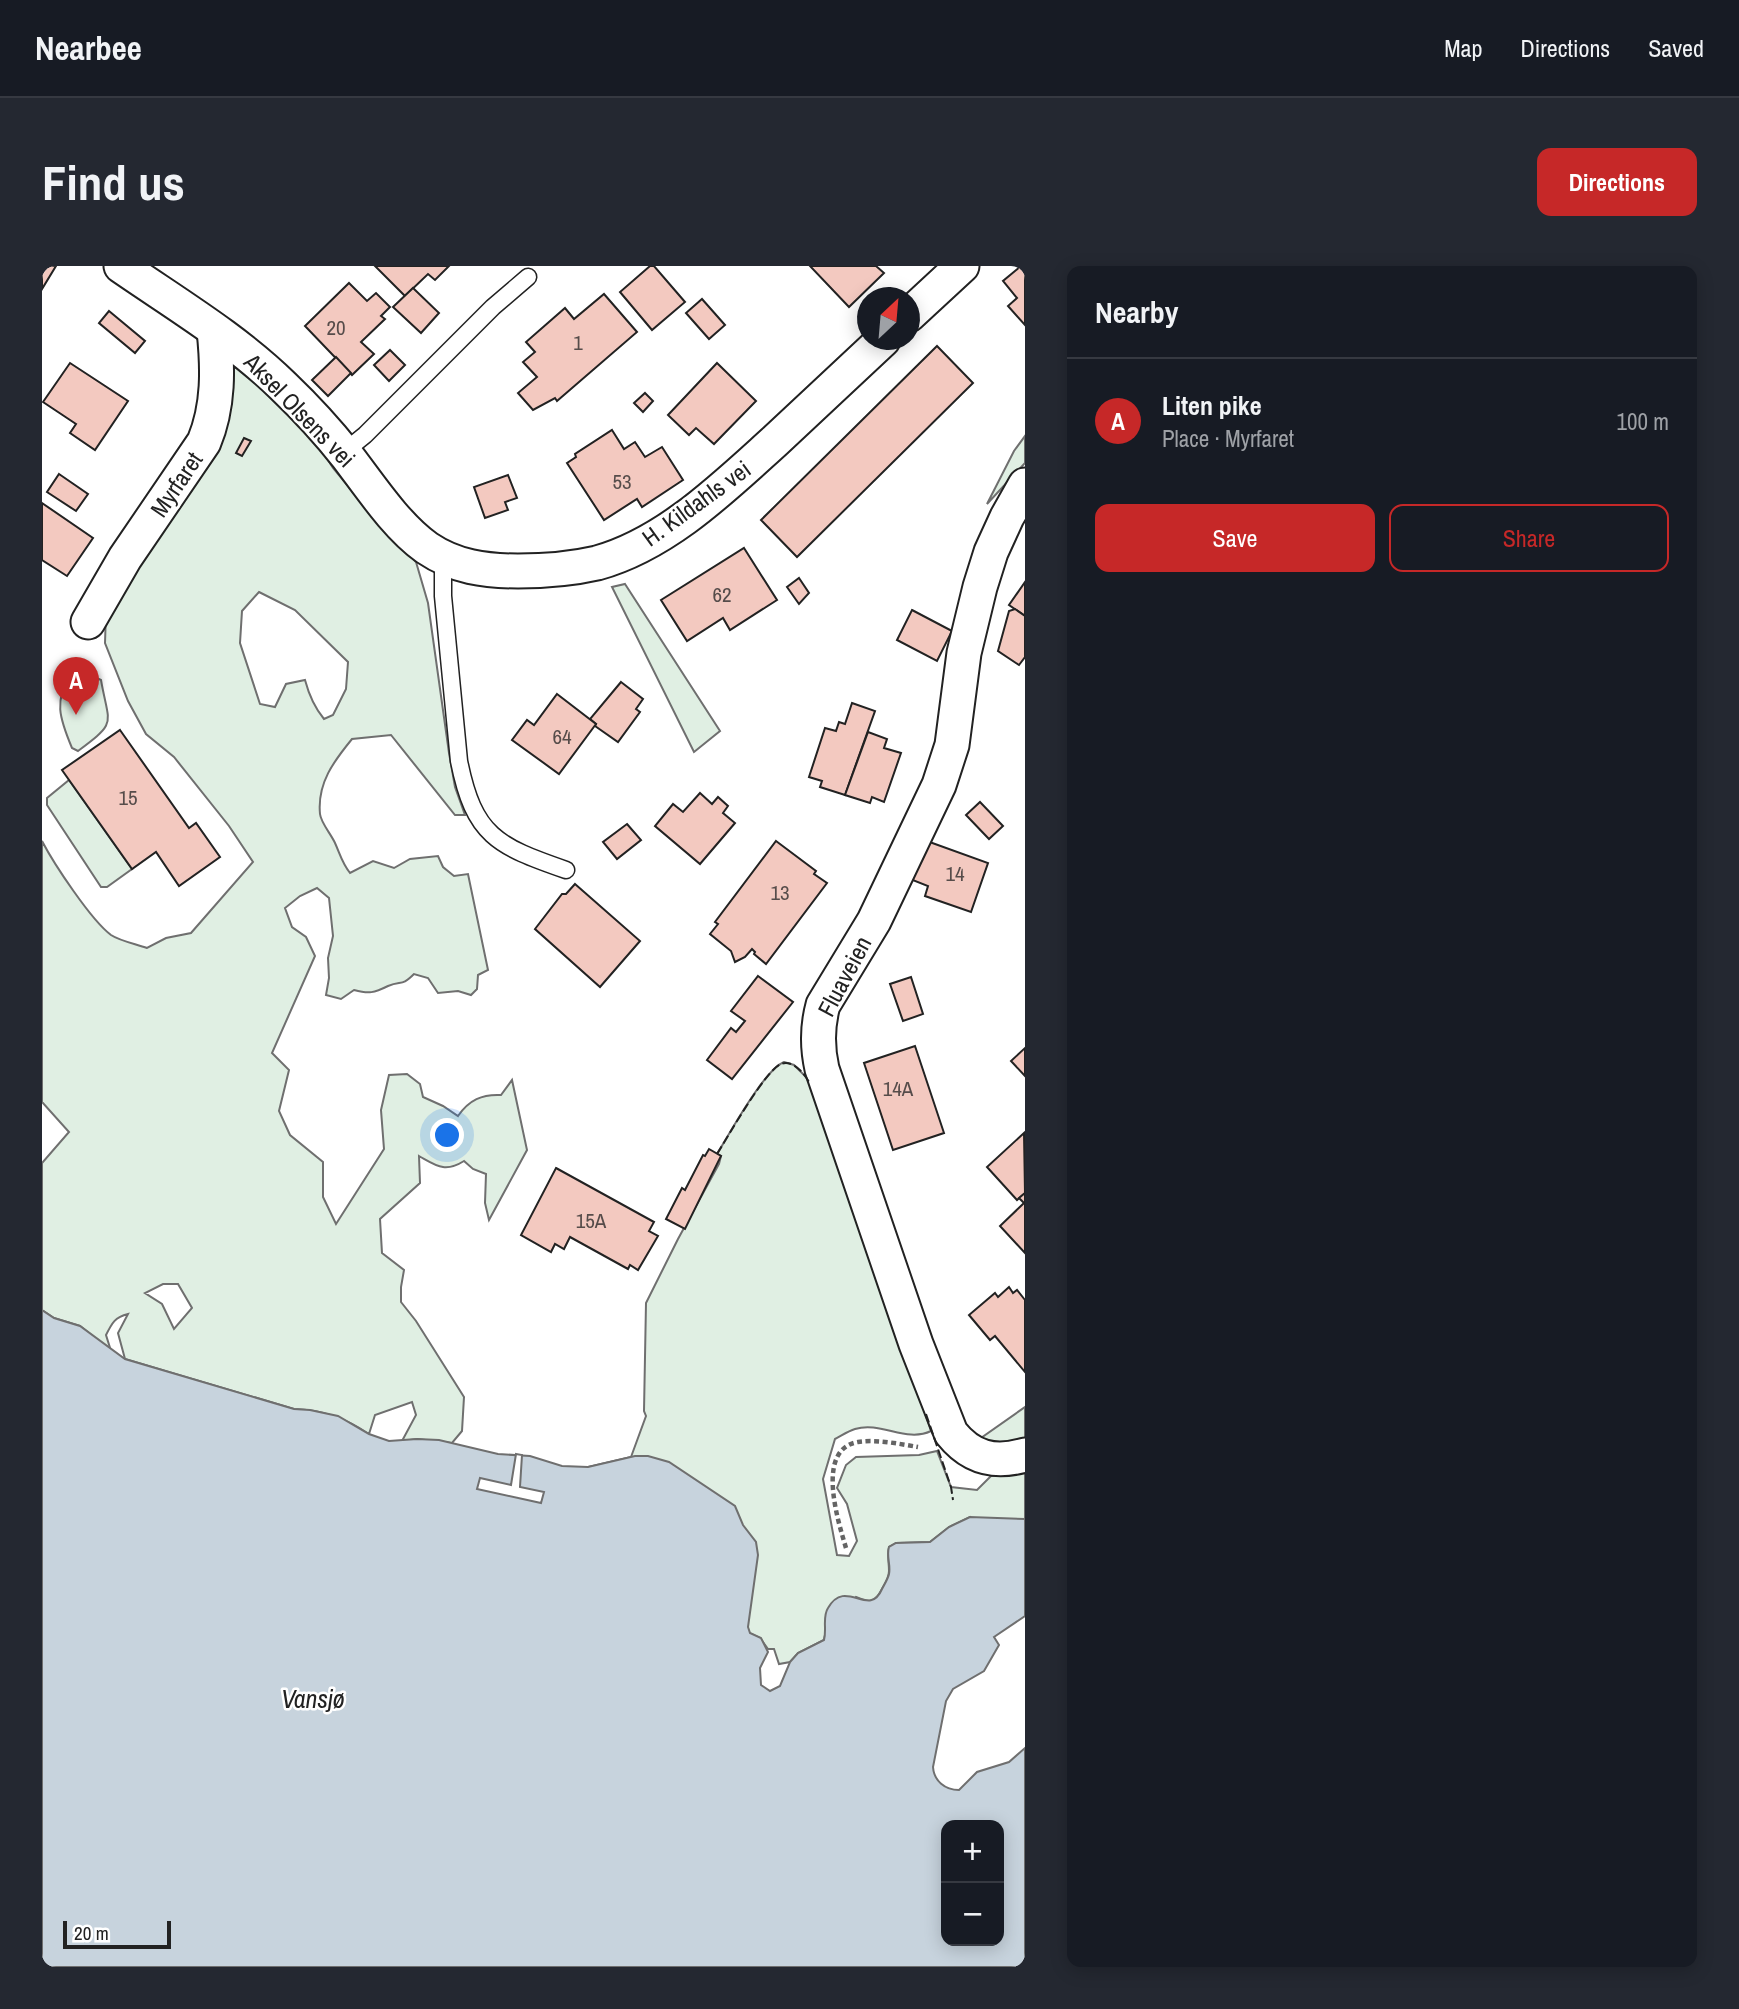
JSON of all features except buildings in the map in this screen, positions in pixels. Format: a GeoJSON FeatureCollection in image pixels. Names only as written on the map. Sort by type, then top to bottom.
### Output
{"type":"FeatureCollection","features":[{"type":"Feature","properties":{"kind":"street","name":"Aksel Olsens vei"},"geometry":{"type":"LineString","coordinates":[[121,266],[246,353],[283,386],[344,452],[398,519]]}},
{"type":"Feature","properties":{"kind":"street"},"geometry":{"type":"LineString","coordinates":[[920,303],[949,270]]}},
{"type":"Feature","properties":{"kind":"street","name":"Myrfaret"},"geometry":{"type":"LineString","coordinates":[[88,622],[125,558],[208,434],[217,379],[214,330]]}},
{"type":"Feature","properties":{"kind":"street","name":"H. Kildahls vei"},"geometry":{"type":"LineString","coordinates":[[398,519],[425,546],[447,560],[474,568],[533,571],[563,569],[598,562],[630,550],[663,532],[721,490],[872,350]]}},
{"type":"Feature","properties":{"kind":"street","name":"Fluaveien"},"geometry":{"type":"LineString","coordinates":[[1025,485],[1001,528],[980,587],[964,653],[952,745],[939,785],[874,921],[823,1005],[817,1044],[822,1069],[916,1344],[951,1433],[959,1443],[982,1458],[996,1460],[1025,1455]]}},
{"type":"Feature","properties":{"kind":"lane"},"geometry":{"type":"LineString","coordinates":[[344,452],[365,435],[493,307],[528,277]]}},
{"type":"Feature","properties":{"kind":"lane"},"geometry":{"type":"LineString","coordinates":[[447,560],[443,570],[443,596],[459,761],[473,812],[482,826],[507,846],[566,870]]}},
{"type":"Feature","properties":{"kind":"path"},"geometry":{"type":"LineString","coordinates":[[846,1548],[831,1474],[845,1446],[859,1441],[920,1447],[951,1433]]}},
{"type":"Feature","properties":{"kind":"green space"},"geometry":{"type":"Polygon","coordinates":[[[241,367],[313,437],[333,468],[416,562],[428,603],[449,753],[455,787],[465,815],[455,815],[391,735],[352,739],[333,764],[324,782],[320,814],[350,873],[373,861],[394,868],[410,859],[438,856],[443,867],[454,876],[468,874],[488,970],[478,975],[477,989],[471,995],[458,991],[438,993],[428,978],[414,974],[404,982],[375,991],[354,990],[341,999],[326,995],[328,958],[333,936],[329,898],[317,888],[300,896],[285,908],[292,927],[306,937],[315,956],[272,1053],[289,1070],[279,1111],[290,1135],[323,1162],[323,1197],[336,1224],[384,1149],[381,1110],[389,1075],[407,1074],[420,1084],[423,1097],[458,1116],[476,1099],[501,1095],[512,1080],[527,1150],[489,1220],[485,1203],[486,1174],[473,1169],[464,1161],[446,1167],[419,1156],[420,1183],[380,1219],[382,1253],[404,1270],[401,1302],[464,1397],[462,1431],[452,1443],[417,1439],[402,1441],[416,1415],[412,1402],[375,1415],[369,1434],[333,1416],[294,1409],[125,1359],[118,1333],[128,1314],[114,1321],[106,1335],[111,1351],[80,1326],[54,1318],[42,1310],[42,1163],[69,1132],[42,1102],[42,841],[74,891],[103,928],[123,941],[147,948],[166,938],[191,933],[253,862],[229,826],[174,757],[146,734],[128,701],[105,643],[106,612],[230,371],[241,367]],[[259,592],[242,611],[240,643],[260,704],[275,707],[286,684],[305,680],[312,701],[324,719],[333,715],[346,689],[348,662],[295,610],[259,592]],[[163,1284],[145,1293],[162,1304],[174,1329],[192,1308],[178,1284],[163,1284]]]}},
{"type":"Feature","properties":{"kind":"green space"},"geometry":{"type":"Polygon","coordinates":[[[1025,436],[1025,463],[987,504],[1014,451],[1025,436]]]}},
{"type":"Feature","properties":{"kind":"green space"},"geometry":{"type":"Polygon","coordinates":[[[625,584],[720,731],[694,752],[612,587],[625,584]]]}},
{"type":"Feature","properties":{"kind":"green space"},"geometry":{"type":"Polygon","coordinates":[[[71,670],[84,672],[101,680],[108,715],[108,722],[100,734],[78,751],[72,748],[60,709],[62,691],[71,670]]]}},
{"type":"Feature","properties":{"kind":"green space"},"geometry":{"type":"Polygon","coordinates":[[[69,780],[132,869],[107,887],[101,887],[47,805],[47,798],[69,780]]]}},
{"type":"Feature","properties":{"kind":"green space"},"geometry":{"type":"Polygon","coordinates":[[[784,1062],[794,1065],[809,1080],[873,1256],[931,1431],[912,1435],[865,1427],[835,1439],[823,1479],[837,1555],[849,1556],[857,1541],[847,1504],[837,1488],[846,1465],[856,1457],[919,1455],[937,1451],[951,1487],[977,1490],[991,1476],[1017,1473],[1025,1469],[1025,1582],[970,1517],[949,1527],[930,1542],[896,1543],[889,1547],[889,1571],[878,1596],[869,1601],[856,1597],[826,1630],[824,1640],[798,1653],[790,1662],[779,1664],[774,1649],[768,1649],[760,1638],[609,1568],[588,1467],[631,1457],[646,1416],[646,1303],[719,1164],[721,1156],[717,1154],[757,1089],[776,1067],[784,1062]]]}},
{"type":"Feature","properties":{"kind":"green space"},"geometry":{"type":"Polygon","coordinates":[[[1025,1407],[1025,1441],[1000,1445],[981,1438],[1025,1407]]]}},
{"type":"Feature","properties":{"kind":"water","name":"Vansjø"},"geometry":{"type":"Polygon","coordinates":[[[42,1310],[54,1318],[80,1326],[125,1359],[294,1409],[338,1416],[369,1434],[389,1441],[439,1440],[498,1454],[530,1456],[562,1466],[588,1467],[635,1456],[648,1456],[669,1462],[735,1506],[743,1525],[756,1542],[758,1555],[748,1627],[750,1633],[761,1638],[768,1652],[760,1668],[761,1685],[770,1691],[780,1686],[790,1662],[798,1653],[824,1640],[826,1612],[835,1600],[842,1596],[864,1600],[877,1597],[889,1574],[889,1547],[896,1543],[930,1542],[949,1527],[970,1517],[1025,1519],[1025,1616],[994,1637],[999,1645],[984,1671],[953,1689],[946,1701],[933,1767],[941,1784],[959,1790],[977,1772],[1009,1762],[1025,1748],[1025,1967],[42,1967],[42,1310]]]}},
{"type":"Feature","properties":{"kind":"pier"},"geometry":{"type":"Polygon","coordinates":[[[516,1454],[522,1455],[520,1487],[544,1492],[541,1503],[477,1489],[480,1478],[511,1485],[516,1454]]]}},
{"type":"Feature","properties":{"kind":"fence"},"geometry":{"type":"LineString","coordinates":[[717,1154],[757,1090],[775,1068],[785,1063],[794,1065],[810,1084]]}},
{"type":"Feature","properties":{"kind":"fence"},"geometry":{"type":"LineString","coordinates":[[926,1414],[953,1500]]}},
{"type":"Feature","properties":{"kind":"place","name":"Liten pike"},"geometry":{"type":"Point","coordinates":[76,715]}}]}
